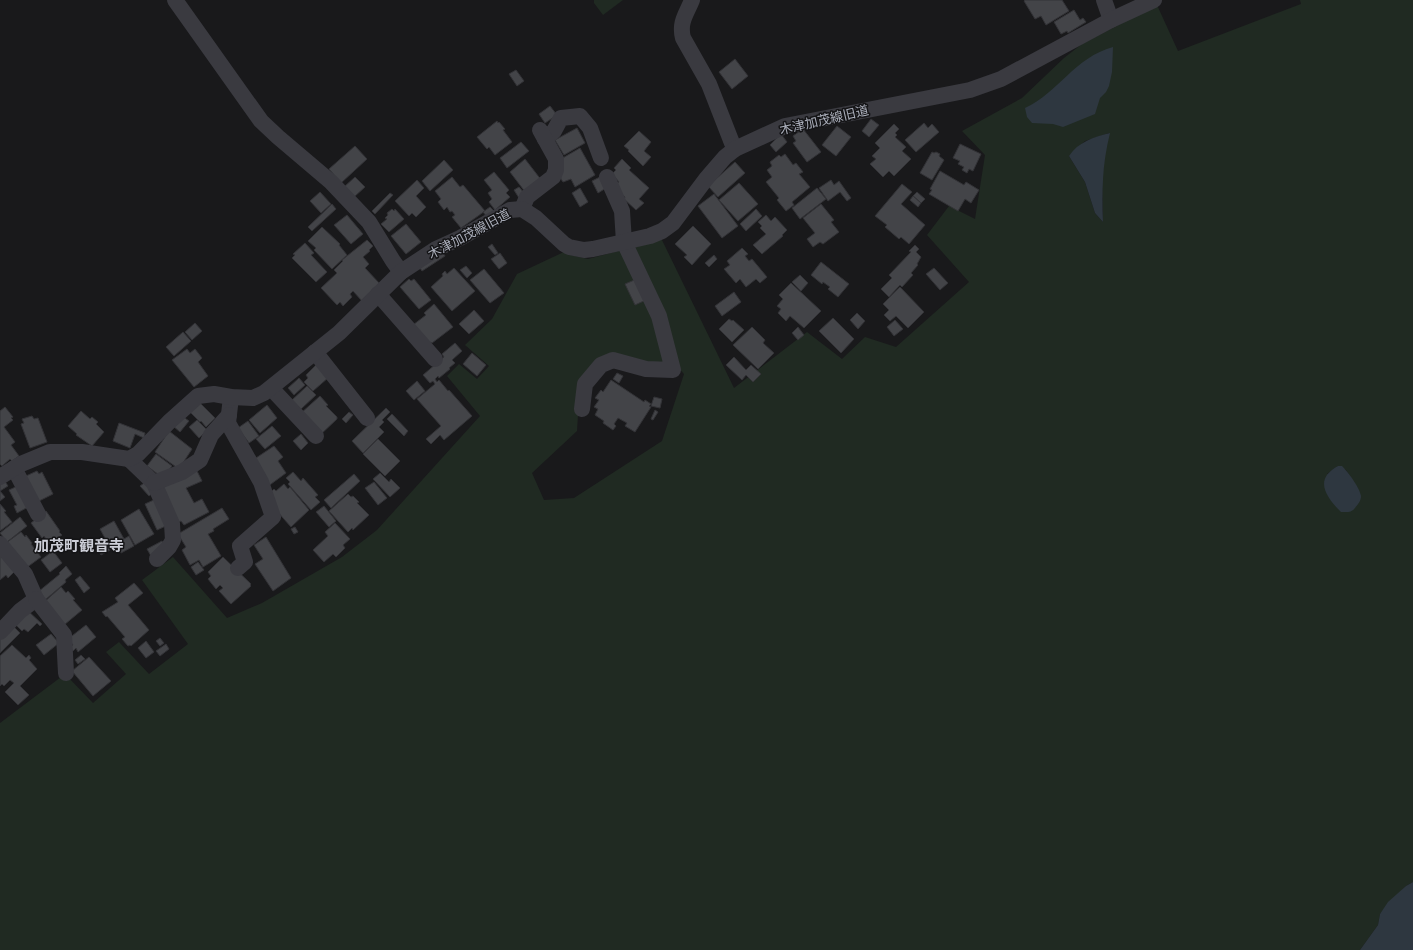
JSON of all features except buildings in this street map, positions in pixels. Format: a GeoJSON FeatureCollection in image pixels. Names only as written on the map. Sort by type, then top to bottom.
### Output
{"type":"FeatureCollection","features":[{"type":"Feature","properties":{"kind":"street"},"geometry":{"type":"LineString","coordinates":[[175,0],[261,121],[331,182],[369,222],[401,272]]}},
{"type":"Feature","properties":{"kind":"street"},"geometry":{"type":"LineString","coordinates":[[692,0],[682,20],[683,38],[709,84],[735,149]]}},
{"type":"Feature","properties":{"kind":"street"},"geometry":{"type":"LineString","coordinates":[[1104,0],[1110,20]]}},
{"type":"Feature","properties":{"kind":"street","name":"木津加茂線旧道"},"geometry":{"type":"LineString","coordinates":[[129,459],[138,454],[169,422],[198,396],[214,394],[231,397],[253,398],[264,394],[339,333],[401,272],[436,249],[460,238],[491,219],[510,210],[522,209],[536,218],[564,244],[576,249],[593,249],[650,236],[662,231],[673,223],[715,167],[735,149],[785,126],[970,90],[1006,76],[1110,20],[1154,0]]}},
{"type":"Feature","properties":{"kind":"street"},"geometry":{"type":"LineString","coordinates":[[522,209],[527,197],[553,177],[556,170],[556,159],[542,134],[554,131],[561,118],[580,116],[590,128],[601,158]]}},
{"type":"Feature","properties":{"kind":"street"},"geometry":{"type":"LineString","coordinates":[[582,409],[585,384],[601,366],[613,360],[646,369],[673,370],[659,316],[624,242],[622,211],[608,177]]}},
{"type":"Feature","properties":{"kind":"street"},"geometry":{"type":"LineString","coordinates":[[378,294],[435,359]]}},
{"type":"Feature","properties":{"kind":"street"},"geometry":{"type":"LineString","coordinates":[[315,352],[367,418]]}},
{"type":"Feature","properties":{"kind":"street"},"geometry":{"type":"LineString","coordinates":[[270,388],[316,436]]}},
{"type":"Feature","properties":{"kind":"street"},"geometry":{"type":"LineString","coordinates":[[231,397],[228,423],[261,482],[273,517],[240,546],[245,562],[238,568]]}},
{"type":"Feature","properties":{"kind":"street"},"geometry":{"type":"LineString","coordinates":[[154,483],[182,472],[200,460],[211,435],[229,415]]}},
{"type":"Feature","properties":{"kind":"street"},"geometry":{"type":"LineString","coordinates":[[0,477],[21,464],[50,452],[82,452],[129,459],[154,483],[172,524],[173,540],[169,547],[157,559]]}},
{"type":"Feature","properties":{"kind":"street"},"geometry":{"type":"LineString","coordinates":[[14,468],[38,514]]}},
{"type":"Feature","properties":{"kind":"street"},"geometry":{"type":"LineString","coordinates":[[0,544],[25,574],[36,599],[64,635],[66,672]]}},
{"type":"Feature","properties":{"kind":"street"},"geometry":{"type":"LineString","coordinates":[[0,632],[20,611],[36,599]]}},
{"type":"Feature","properties":{"kind":"shaded area"},"geometry":{"type":"Polygon","coordinates":[[[594,0],[623,0],[603,15],[594,3],[594,0]]]}},
{"type":"Feature","properties":{"kind":"shaded area"},"geometry":{"type":"Polygon","coordinates":[[[1300,0],[1413,0],[1413,882],[1406,886],[1380,914],[1378,925],[1360,950],[0,950],[0,723],[65,674],[93,703],[126,674],[106,652],[119,642],[149,674],[188,644],[142,580],[173,557],[227,618],[262,603],[342,557],[377,530],[480,416],[447,376],[459,364],[477,379],[489,366],[465,345],[492,319],[517,274],[566,251],[571,255],[588,259],[645,244],[660,236],[734,388],[807,332],[842,359],[865,337],[896,347],[969,282],[927,235],[949,206],[975,219],[985,155],[962,131],[1022,98],[1064,58],[1082,44],[1157,5],[1178,51],[1301,4],[1300,0]],[[1109,133],[1085,141],[1069,156],[1085,182],[1095,213],[1103,222],[1102,181],[1109,133]],[[615,356],[580,383],[577,431],[532,473],[544,500],[574,498],[662,441],[684,374],[677,366],[645,365],[615,356]],[[1338,466],[1327,474],[1351,478],[1346,470],[1338,466]]]}},
{"type":"Feature","properties":{"kind":"shaded area"},"geometry":{"type":"Polygon","coordinates":[[[1113,47],[1112,72],[1109,86],[1100,98],[1095,114],[1063,127],[1053,124],[1032,123],[1027,117],[1025,108],[1047,94],[1088,59],[1113,47]]]}},
{"type":"Feature","properties":{"kind":"shaded area"},"geometry":{"type":"Polygon","coordinates":[[[1110,133],[1105,156],[1103,178],[1103,222],[1095,213],[1085,182],[1069,156],[1077,147],[1092,138],[1110,133]]]}},
{"type":"Feature","properties":{"kind":"shaded area"},"geometry":{"type":"Polygon","coordinates":[[[1338,466],[1342,466],[1347,472],[1356,485],[1361,496],[1360,501],[1355,508],[1347,512],[1341,512],[1335,506],[1324,488],[1326,476],[1338,466]]]}},
{"type":"Feature","properties":{"kind":"shaded area"},"geometry":{"type":"Polygon","coordinates":[[[1413,882],[1413,950],[1360,950],[1378,925],[1380,914],[1388,902],[1406,886],[1413,882]]]}},
{"type":"Feature","properties":{"kind":"district","name":"加茂町観音寺"},"geometry":{"type":"Point","coordinates":[79,545]}}]}
